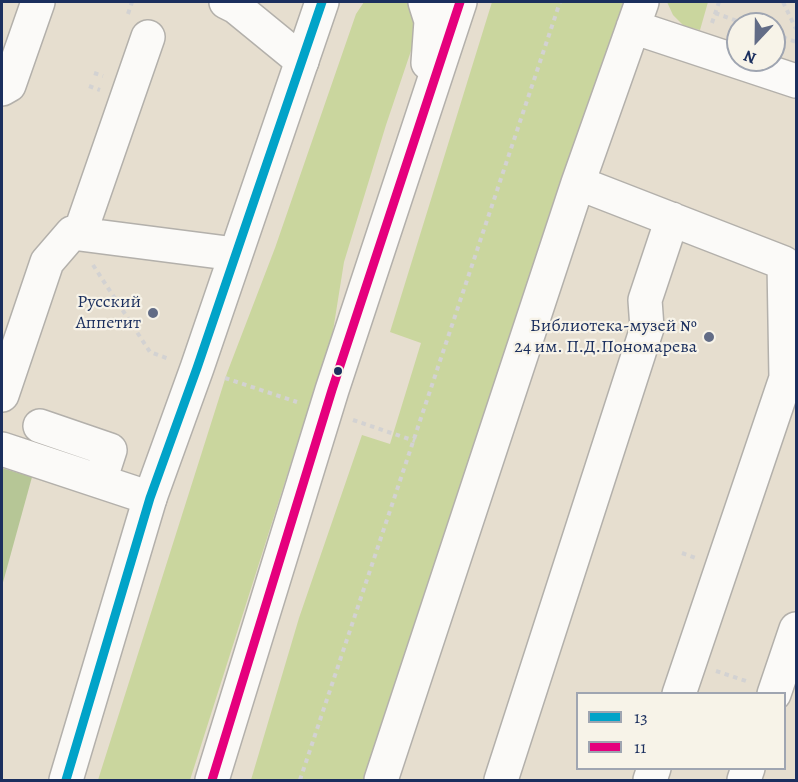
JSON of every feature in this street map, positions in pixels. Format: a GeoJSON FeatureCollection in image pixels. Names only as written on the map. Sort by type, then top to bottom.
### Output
{"type":"FeatureCollection","features":[{"type":"Feature","properties":{"kind":"main road"},"geometry":{"type":"LineString","coordinates":[[2,89],[9,85],[38,2]]}},
{"type":"Feature","properties":{"kind":"main road"},"geometry":{"type":"LineString","coordinates":[[226,2],[237,7],[302,61]]}},
{"type":"Feature","properties":{"kind":"main road"},"geometry":{"type":"LineString","coordinates":[[66,780],[150,498],[197,368],[234,254],[322,2]]}},
{"type":"Feature","properties":{"kind":"main road"},"geometry":{"type":"LineString","coordinates":[[302,61],[348,2]]}},
{"type":"Feature","properties":{"kind":"main road"},"geometry":{"type":"LineString","coordinates":[[425,2],[430,21],[425,107]]}},
{"type":"Feature","properties":{"kind":"main road"},"geometry":{"type":"LineString","coordinates":[[212,780],[325,411],[460,2]]}},
{"type":"Feature","properties":{"kind":"main road"},"geometry":{"type":"LineString","coordinates":[[381,780],[578,183],[638,14],[796,81]]}},
{"type":"Feature","properties":{"kind":"main road"},"geometry":{"type":"LineString","coordinates":[[80,233],[148,37]]}},
{"type":"Feature","properties":{"kind":"main road"},"geometry":{"type":"LineString","coordinates":[[578,183],[784,263],[791,380],[679,692]]}},
{"type":"Feature","properties":{"kind":"main road"},"geometry":{"type":"LineString","coordinates":[[501,780],[647,328],[645,300],[672,219]]}},
{"type":"Feature","properties":{"kind":"main road"},"geometry":{"type":"LineString","coordinates":[[2,395],[47,262],[72,233],[234,254]]}},
{"type":"Feature","properties":{"kind":"main road"},"geometry":{"type":"LineString","coordinates":[[40,426],[110,450],[100,481]]}},
{"type":"Feature","properties":{"kind":"main road"},"geometry":{"type":"LineString","coordinates":[[2,449],[150,498]]}},
{"type":"Feature","properties":{"kind":"main road"},"geometry":{"type":"LineString","coordinates":[[775,692],[796,629]]}},
{"type":"Feature","properties":{"kind":"path"},"geometry":{"type":"LineString","coordinates":[[300,780],[560,2]]}},
{"type":"Feature","properties":{"kind":"path"},"geometry":{"type":"LineString","coordinates":[[783,2],[796,29]]}},
{"type":"Feature","properties":{"kind":"path"},"geometry":{"type":"LineString","coordinates":[[716,13],[726,17]]}},
{"type":"Feature","properties":{"kind":"path"},"geometry":{"type":"LineString","coordinates":[[94,73],[107,77]]}},
{"type":"Feature","properties":{"kind":"path"},"geometry":{"type":"LineString","coordinates":[[89,86],[102,91]]}},
{"type":"Feature","properties":{"kind":"path"},"geometry":{"type":"LineString","coordinates":[[150,352],[415,441]]}},
{"type":"Feature","properties":{"kind":"path"},"geometry":{"type":"LineString","coordinates":[[690,662],[772,692]]}},
{"type":"Feature","properties":{"kind":"green space"},"geometry":{"type":"Polygon","coordinates":[[[364,2],[414,2],[417,33],[344,262],[333,331],[190,780],[98,780],[227,373],[275,248],[356,14],[364,2]]]}},
{"type":"Feature","properties":{"kind":"green space"},"geometry":{"type":"Polygon","coordinates":[[[492,2],[628,2],[367,780],[251,780],[299,618],[362,435],[390,444],[421,343],[390,332],[492,2]]]}},
{"type":"Feature","properties":{"kind":"green space"},"geometry":{"type":"Polygon","coordinates":[[[667,2],[708,2],[700,30],[684,26],[673,15],[667,2]]]}},
{"type":"Feature","properties":{"kind":"green space"},"geometry":{"type":"Polygon","coordinates":[[[2,468],[32,477],[2,586],[2,468]]]}},
{"type":"Feature","properties":{"kind":"transit line","name":"13"},"geometry":{"type":"LineString","coordinates":[[66,780],[150,498],[197,368],[322,2]]}},
{"type":"Feature","properties":{"kind":"transit line","name":"11"},"geometry":{"type":"LineString","coordinates":[[212,780],[332,390],[460,2]]}},
{"type":"Feature","properties":{"kind":"place","name":"Русский Аппетит"},"geometry":{"type":"Point","coordinates":[153,313]}},
{"type":"Feature","properties":{"kind":"place","name":"Библиотека-музей № 24 им. П.Д.Пономарева"},"geometry":{"type":"Point","coordinates":[709,337]}}]}
